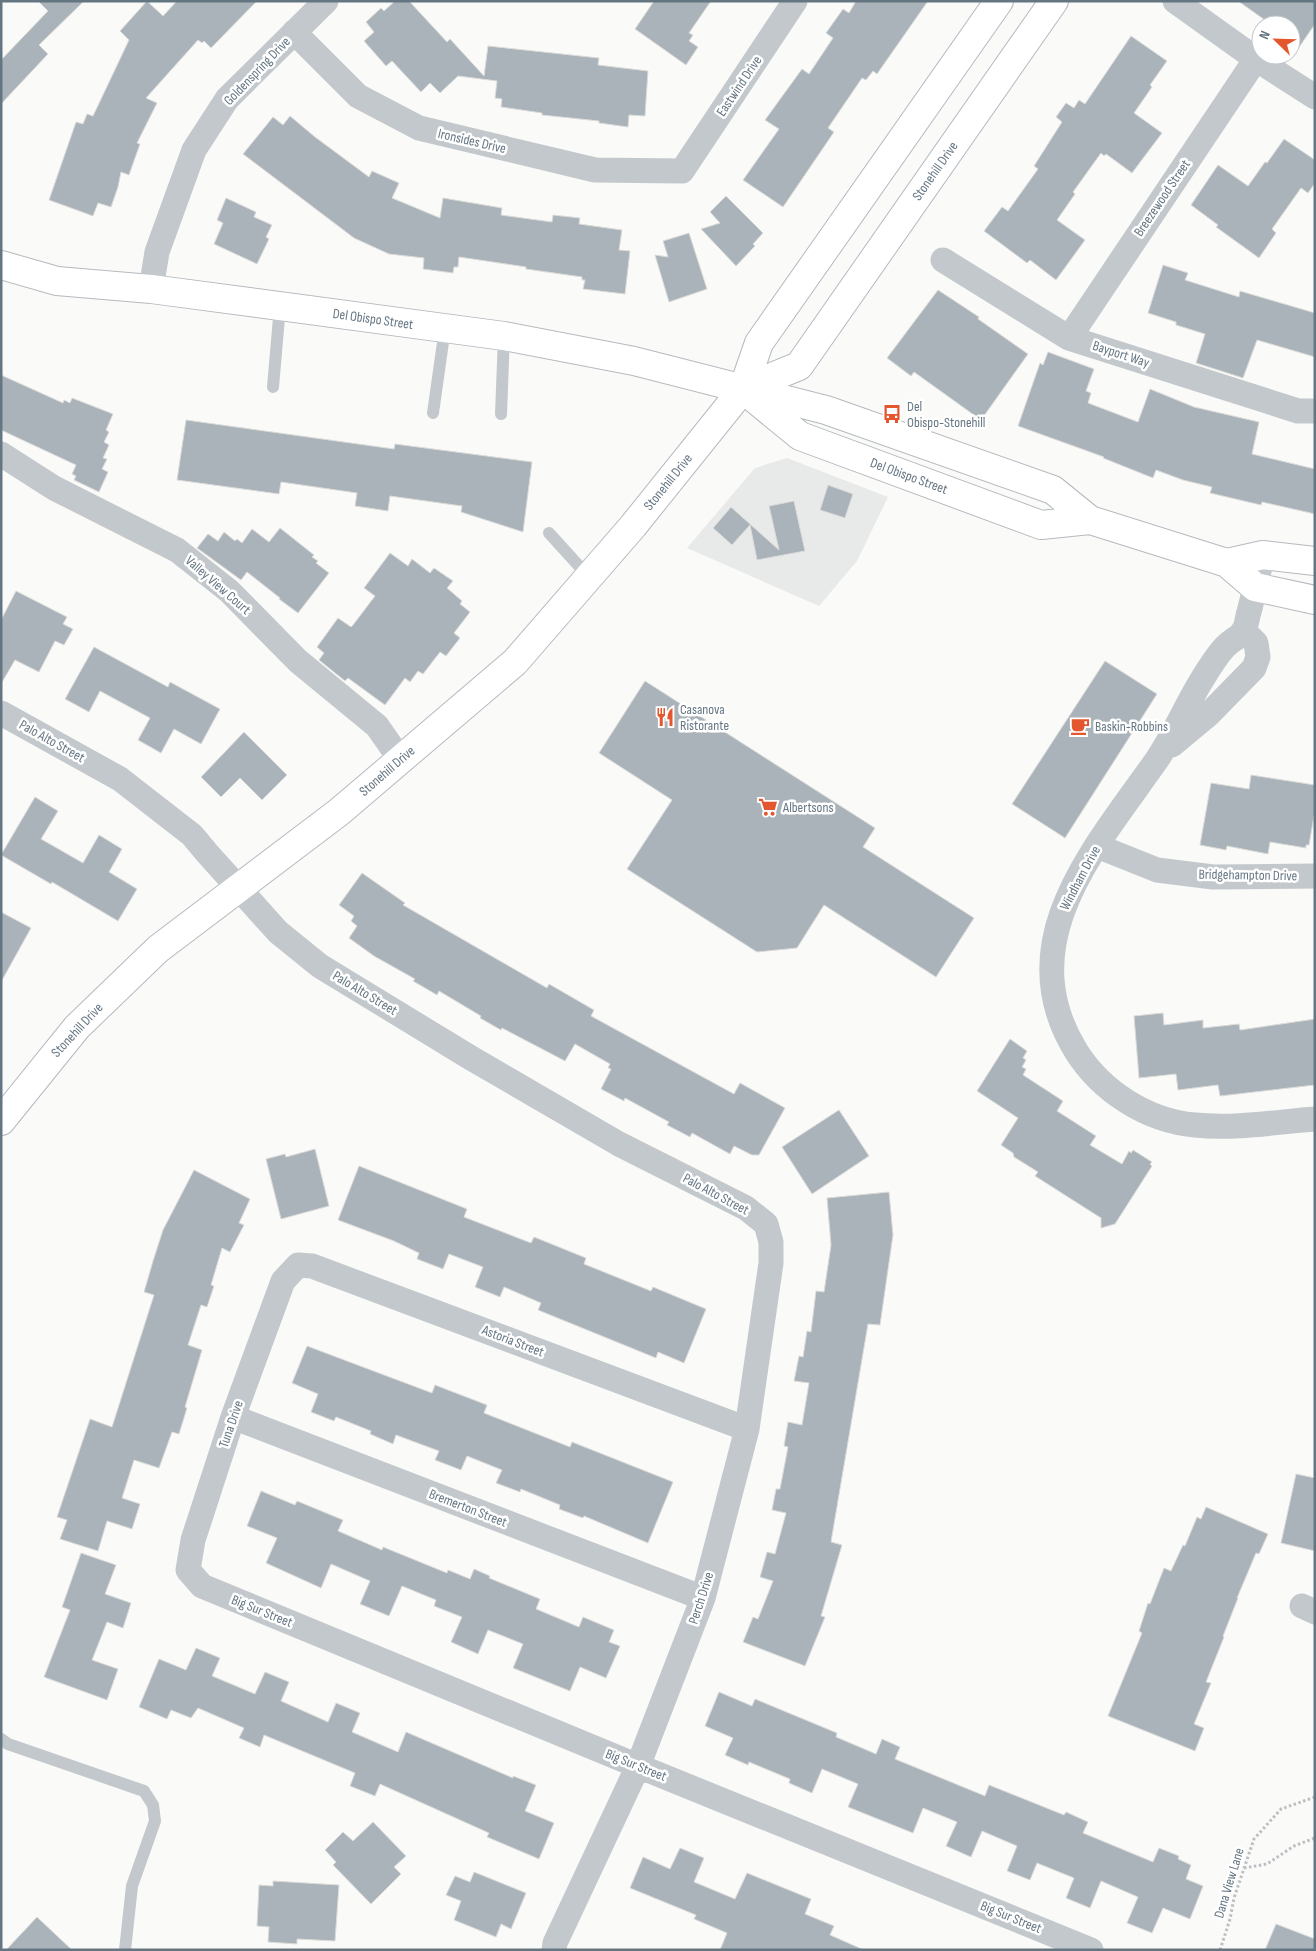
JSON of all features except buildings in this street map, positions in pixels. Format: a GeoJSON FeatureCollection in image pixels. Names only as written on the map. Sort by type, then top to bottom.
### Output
{"type":"FeatureCollection","features":[{"type":"Feature","properties":{"kind":"main road","name":"Stonehill Drive"},"geometry":{"type":"LineString","coordinates":[[1,1121],[38,1073],[84,1020],[158,949],[339,812],[515,662],[633,526],[743,389],[759,344],[999,1]]}},
{"type":"Feature","properties":{"kind":"main road","name":"Stonehill Drive"},"geometry":{"type":"LineString","coordinates":[[743,389],[799,366],[1054,1]]}},
{"type":"Feature","properties":{"kind":"main road","name":"Del Obispo Street"},"geometry":{"type":"LineString","coordinates":[[1,265],[56,281],[151,289],[504,336],[625,359],[826,410],[1052,490],[1090,520],[1227,563],[1255,587],[1315,600]]}},
{"type":"Feature","properties":{"kind":"main road","name":"Del Obispo Street"},"geometry":{"type":"LineString","coordinates":[[743,389],[800,436],[1040,525],[1090,520]]}},
{"type":"Feature","properties":{"kind":"main road","name":"Del Obispo Street"},"geometry":{"type":"LineString","coordinates":[[1227,563],[1263,555],[1315,561]]}},
{"type":"Feature","properties":{"kind":"street","name":"Goldenspring Drive"},"geometry":{"type":"LineString","coordinates":[[151,289],[158,252],[194,150],[227,99],[326,1]]}},
{"type":"Feature","properties":{"kind":"street","name":"Eastwind Drive"},"geometry":{"type":"LineString","coordinates":[[682,171],[795,1]]}},
{"type":"Feature","properties":{"kind":"street"},"geometry":{"type":"LineString","coordinates":[[1175,1],[1251,55]]}},
{"type":"Feature","properties":{"kind":"street","name":"Ironsides Drive"},"geometry":{"type":"LineString","coordinates":[[294,32],[358,96],[419,128],[596,170],[682,171]]}},
{"type":"Feature","properties":{"kind":"street","name":"Breezewood Street"},"geometry":{"type":"LineString","coordinates":[[1068,338],[1252,65]]}},
{"type":"Feature","properties":{"kind":"street"},"geometry":{"type":"LineString","coordinates":[[1265,65],[1315,97]]}},
{"type":"Feature","properties":{"kind":"street","name":"Bayport Way"},"geometry":{"type":"LineString","coordinates":[[943,260],[1068,338],[1298,411],[1315,411]]}},
{"type":"Feature","properties":{"kind":"street","name":"Valley View Court"},"geometry":{"type":"LineString","coordinates":[[1,454],[54,488],[177,550],[229,591],[298,661],[377,726],[400,760]]}},
{"type":"Feature","properties":{"kind":"street"},"geometry":{"type":"LineString","coordinates":[[1244,631],[1263,555]]}},
{"type":"Feature","properties":{"kind":"street","name":"Windham Drive"},"geometry":{"type":"LineString","coordinates":[[1162,753],[1208,715],[1254,668],[1258,657],[1256,643],[1244,631],[1225,646],[1203,678],[1162,753],[1097,846],[1075,882],[1065,904],[1053,942],[1051,975],[1056,1006],[1067,1036],[1081,1059],[1099,1080],[1120,1097],[1166,1120],[1194,1126],[1228,1126],[1315,1119]]}},
{"type":"Feature","properties":{"kind":"street","name":"Palo Alto Street"},"geometry":{"type":"LineString","coordinates":[[1,713],[120,779],[192,834],[278,932],[320,966],[471,1058],[619,1144],[746,1208],[766,1224]]}},
{"type":"Feature","properties":{"kind":"street","name":"Bridgehampton Drive"},"geometry":{"type":"LineString","coordinates":[[1097,846],[1157,870],[1213,877],[1315,876]]}},
{"type":"Feature","properties":{"kind":"street","name":"Perch Drive"},"geometry":{"type":"LineString","coordinates":[[554,1950],[555,1943],[638,1766],[703,1598],[747,1430],[771,1263],[771,1242],[766,1224]]}},
{"type":"Feature","properties":{"kind":"street","name":"Astoria Street"},"geometry":{"type":"LineString","coordinates":[[283,1281],[298,1265],[312,1266],[747,1430]]}},
{"type":"Feature","properties":{"kind":"street","name":"Tuna Drive"},"geometry":{"type":"LineString","coordinates":[[188,1570],[193,1540],[233,1417],[283,1281]]}},
{"type":"Feature","properties":{"kind":"street","name":"Bremerton Street"},"geometry":{"type":"LineString","coordinates":[[233,1417],[703,1598]]}},
{"type":"Feature","properties":{"kind":"street","name":"Big Sur Street"},"geometry":{"type":"LineString","coordinates":[[188,1570],[202,1586],[1091,1950]]}},
{"type":"Feature","properties":{"kind":"lane"},"geometry":{"type":"LineString","coordinates":[[273,387],[280,306]]}},
{"type":"Feature","properties":{"kind":"lane"},"geometry":{"type":"LineString","coordinates":[[433,412],[445,328]]}},
{"type":"Feature","properties":{"kind":"lane"},"geometry":{"type":"LineString","coordinates":[[501,414],[504,336]]}},
{"type":"Feature","properties":{"kind":"lane"},"geometry":{"type":"LineString","coordinates":[[549,533],[589,577]]}},
{"type":"Feature","properties":{"kind":"lane"},"geometry":{"type":"LineString","coordinates":[[1,1739],[8,1744],[144,1791],[152,1805],[155,1822],[132,1886],[125,1950]]}},
{"type":"Feature","properties":{"kind":"path","name":"Dana View Lane"},"geometry":{"type":"LineString","coordinates":[[1220,1950],[1243,1868],[1254,1839],[1281,1809],[1315,1797]]}},
{"type":"Feature","properties":{"kind":"path"},"geometry":{"type":"LineString","coordinates":[[1243,1868],[1267,1864],[1294,1846],[1315,1838]]}},
{"type":"Feature","properties":{"kind":"shaded area"},"geometry":{"type":"Polygon","coordinates":[[[787,458],[888,497],[857,561],[819,606],[687,548],[755,468],[787,458]]]}},
{"type":"Feature","properties":{"kind":"place","name":"Del Obispo-Stonehill"},"geometry":{"type":"Point","coordinates":[892,414]}},
{"type":"Feature","properties":{"kind":"place","name":"Casanova Ristorante"},"geometry":{"type":"Point","coordinates":[665,717]}},
{"type":"Feature","properties":{"kind":"place","name":"Baskin-Robbins"},"geometry":{"type":"Point","coordinates":[1080,726]}},
{"type":"Feature","properties":{"kind":"place","name":"Albertsons"},"geometry":{"type":"Point","coordinates":[768,807]}}]}
